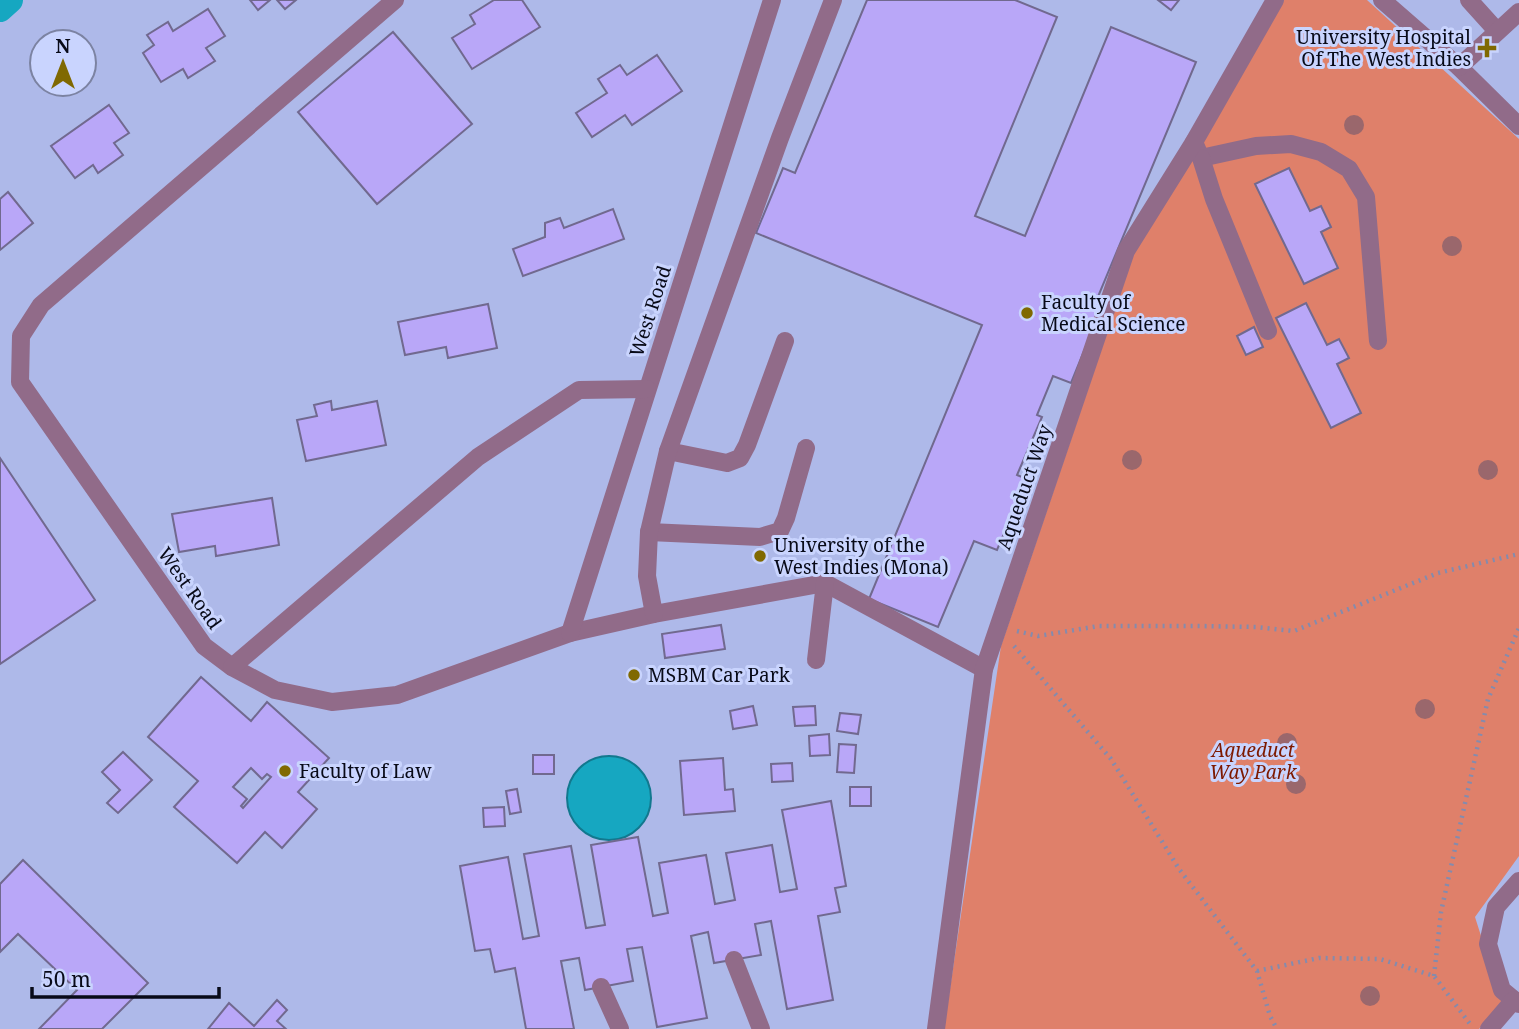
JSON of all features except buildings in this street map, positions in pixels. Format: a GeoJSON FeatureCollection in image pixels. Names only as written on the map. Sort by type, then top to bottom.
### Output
{"type":"FeatureCollection","features":[{"type":"Feature","properties":{"kind":"street","name":"West Road"},"geometry":{"type":"LineString","coordinates":[[395,0],[41,304],[21,336],[20,382],[204,646],[232,667],[275,690],[332,702],[397,695],[570,633],[772,0]]}},
{"type":"Feature","properties":{"kind":"street"},"geometry":{"type":"LineString","coordinates":[[654,614],[648,576],[649,532],[668,451],[780,138],[833,0]]}},
{"type":"Feature","properties":{"kind":"street","name":"Aqueduct Way"},"geometry":{"type":"LineString","coordinates":[[936,1029],[985,669],[998,627],[1126,251],[1197,150],[1275,0]]}},
{"type":"Feature","properties":{"kind":"street"},"geometry":{"type":"LineString","coordinates":[[1382,0],[1459,67],[1519,126]]}},
{"type":"Feature","properties":{"kind":"street"},"geometry":{"type":"LineString","coordinates":[[1469,0],[1497,31]]}},
{"type":"Feature","properties":{"kind":"street"},"geometry":{"type":"LineString","coordinates":[[1459,67],[1519,12]]}},
{"type":"Feature","properties":{"kind":"street"},"geometry":{"type":"LineString","coordinates":[[1268,331],[1197,150],[1291,144],[1321,152],[1349,169],[1366,197],[1378,341]]}},
{"type":"Feature","properties":{"kind":"street"},"geometry":{"type":"LineString","coordinates":[[668,451],[727,463],[740,458],[785,341]]}},
{"type":"Feature","properties":{"kind":"street"},"geometry":{"type":"LineString","coordinates":[[232,667],[478,457],[579,390],[648,389]]}},
{"type":"Feature","properties":{"kind":"street"},"geometry":{"type":"LineString","coordinates":[[649,532],[760,537],[780,531],[806,448]]}},
{"type":"Feature","properties":{"kind":"street"},"geometry":{"type":"LineString","coordinates":[[570,633],[654,614],[825,583],[985,669]]}},
{"type":"Feature","properties":{"kind":"street"},"geometry":{"type":"LineString","coordinates":[[816,660],[825,583]]}},
{"type":"Feature","properties":{"kind":"street"},"geometry":{"type":"LineString","coordinates":[[1489,1029],[1517,1002],[1502,990],[1488,944],[1496,907],[1519,881]]}},
{"type":"Feature","properties":{"kind":"street"},"geometry":{"type":"LineString","coordinates":[[734,960],[761,1029]]}},
{"type":"Feature","properties":{"kind":"street"},"geometry":{"type":"LineString","coordinates":[[601,987],[620,1029]]}},
{"type":"Feature","properties":{"kind":"path"},"geometry":{"type":"LineString","coordinates":[[998,627],[1038,636],[1099,626],[1245,627],[1294,631],[1438,573],[1519,554]]}},
{"type":"Feature","properties":{"kind":"path"},"geometry":{"type":"LineString","coordinates":[[1434,976],[1441,912],[1488,699],[1519,628]]}},
{"type":"Feature","properties":{"kind":"path"},"geometry":{"type":"LineString","coordinates":[[1014,646],[1111,759],[1179,869],[1257,971],[1270,1016],[1277,1029]]}},
{"type":"Feature","properties":{"kind":"path"},"geometry":{"type":"LineString","coordinates":[[1257,971],[1319,958],[1380,959],[1434,976],[1474,1029]]}},
{"type":"Feature","properties":{"kind":"shaded area","name":"University of the West Indies (Mona)"},"geometry":{"type":"Polygon","coordinates":[[[0,0],[1519,0],[1519,1029],[0,1029],[0,0]]]}},
{"type":"Feature","properties":{"kind":"shaded area"},"geometry":{"type":"Polygon","coordinates":[[[609,756],[625,759],[639,768],[648,782],[651,798],[648,814],[639,828],[625,837],[609,840],[593,837],[579,828],[570,814],[567,798],[570,782],[579,768],[593,759],[609,756]]]}},
{"type":"Feature","properties":{"kind":"green space","name":"Aqueduct Way Park"},"geometry":{"type":"Polygon","coordinates":[[[1284,0],[1367,0],[1519,139],[1519,856],[1475,917],[1502,1002],[1479,1029],[944,1029],[1001,646],[1134,253],[1284,0]]]}},
{"type":"Feature","properties":{"kind":"waterway"},"geometry":{"type":"LineString","coordinates":[[0,9],[10,0]]}},
{"type":"Feature","properties":{"kind":"place","name":"University Hospital Of The West Indies"},"geometry":{"type":"Point","coordinates":[1487,48]}},
{"type":"Feature","properties":{"kind":"place","name":"Faculty of Medical Science"},"geometry":{"type":"Point","coordinates":[1027,313]}},
{"type":"Feature","properties":{"kind":"place","name":"University of the West Indies (Mona)"},"geometry":{"type":"Point","coordinates":[760,556]}},
{"type":"Feature","properties":{"kind":"place","name":"MSBM Car Park"},"geometry":{"type":"Point","coordinates":[634,675]}},
{"type":"Feature","properties":{"kind":"place","name":"Faculty of Law"},"geometry":{"type":"Point","coordinates":[285,771]}}]}
